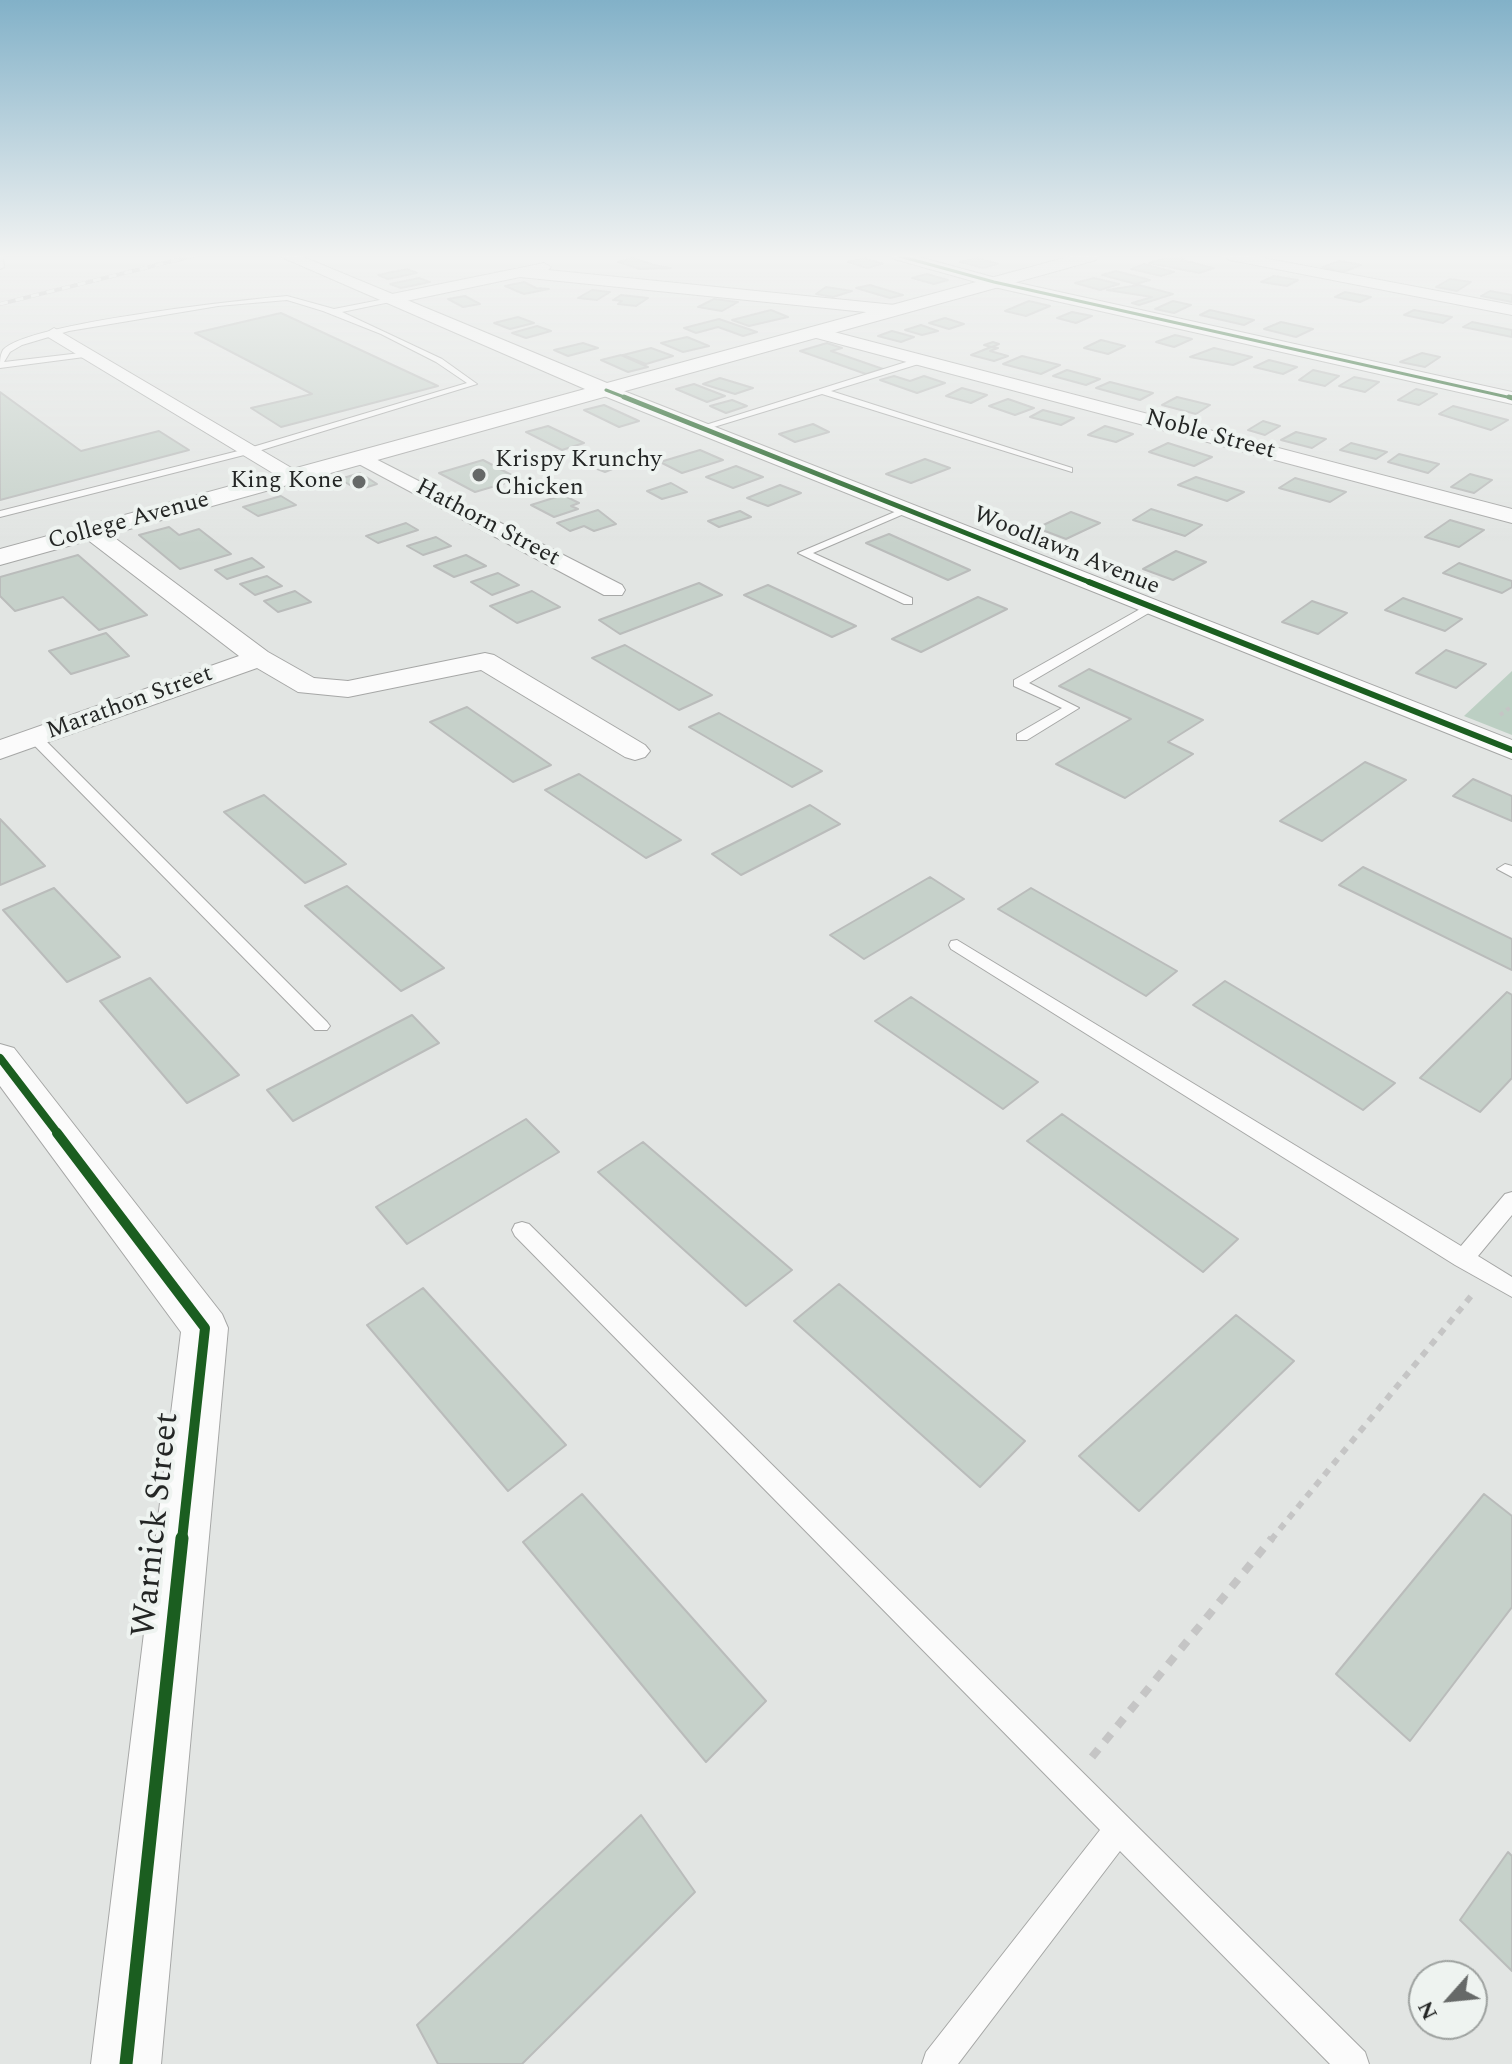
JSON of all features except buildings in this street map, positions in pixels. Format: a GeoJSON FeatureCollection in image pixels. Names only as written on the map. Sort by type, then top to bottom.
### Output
{"type":"FeatureCollection","features":[{"type":"Feature","properties":{"kind":"main road","name":"Woodlawn Avenue"},"geometry":{"type":"LineString","coordinates":[[517,352],[606,390]]}},
{"type":"Feature","properties":{"kind":"main road","name":"College Avenue"},"geometry":{"type":"LineString","coordinates":[[0,557],[742,352]]}},
{"type":"Feature","properties":{"kind":"street"},"geometry":{"type":"LineString","coordinates":[[86,352],[293,477]]}},
{"type":"Feature","properties":{"kind":"street","name":"Noble Street"},"geometry":{"type":"LineString","coordinates":[[893,352],[1512,516]]}},
{"type":"Feature","properties":{"kind":"street"},"geometry":{"type":"LineString","coordinates":[[1308,352],[1512,398]]}},
{"type":"Feature","properties":{"kind":"street","name":"Woodlawn Avenue"},"geometry":{"type":"LineString","coordinates":[[606,390],[1512,750]]}},
{"type":"Feature","properties":{"kind":"street","name":"Hathorn Street"},"geometry":{"type":"LineString","coordinates":[[362,458],[613,590]]}},
{"type":"Feature","properties":{"kind":"street"},"geometry":{"type":"LineString","coordinates":[[92,532],[259,658],[308,686],[348,689],[485,661],[635,751]]}},
{"type":"Feature","properties":{"kind":"street","name":"Marathon Street"},"geometry":{"type":"LineString","coordinates":[[0,750],[259,658]]}},
{"type":"Feature","properties":{"kind":"street","name":"Warnick Street"},"geometry":{"type":"LineString","coordinates":[[0,1058],[205,1328],[126,2064]]}},
{"type":"Feature","properties":{"kind":"lane"},"geometry":{"type":"LineString","coordinates":[[0,514],[249,451],[473,384],[457,369],[422,352]]}},
{"type":"Feature","properties":{"kind":"lane"},"geometry":{"type":"LineString","coordinates":[[0,363],[89,354]]}},
{"type":"Feature","properties":{"kind":"lane"},"geometry":{"type":"LineString","coordinates":[[701,428],[922,360]]}},
{"type":"Feature","properties":{"kind":"lane"},"geometry":{"type":"LineString","coordinates":[[822,391],[1068,470]]}},
{"type":"Feature","properties":{"kind":"lane"},"geometry":{"type":"LineString","coordinates":[[908,510],[804,553],[908,601]]}},
{"type":"Feature","properties":{"kind":"lane"},"geometry":{"type":"LineString","coordinates":[[1022,737],[1072,708],[1019,683],[1153,607]]}},
{"type":"Feature","properties":{"kind":"lane"},"geometry":{"type":"LineString","coordinates":[[34,737],[321,1026]]}},
{"type":"Feature","properties":{"kind":"lane"},"geometry":{"type":"LineString","coordinates":[[957,945],[1512,1288]]}},
{"type":"Feature","properties":{"kind":"lane"},"geometry":{"type":"LineString","coordinates":[[1463,1259],[1512,1200]]}},
{"type":"Feature","properties":{"kind":"lane"},"geometry":{"type":"LineString","coordinates":[[522,1230],[1353,2064]]}},
{"type":"Feature","properties":{"kind":"lane"},"geometry":{"type":"LineString","coordinates":[[938,2064],[1119,1829]]}},
{"type":"Feature","properties":{"kind":"path"},"geometry":{"type":"LineString","coordinates":[[1071,1783],[1489,1274]]}},
{"type":"Feature","properties":{"kind":"green space"},"geometry":{"type":"Polygon","coordinates":[[[1512,671],[1512,735],[1464,716],[1512,671]]]}},
{"type":"Feature","properties":{"kind":"cycle path"},"geometry":{"type":"LineString","coordinates":[[1308,352],[1512,398]]}},
{"type":"Feature","properties":{"kind":"cycle path"},"geometry":{"type":"LineString","coordinates":[[606,390],[1512,750]]}},
{"type":"Feature","properties":{"kind":"cycle path"},"geometry":{"type":"LineString","coordinates":[[0,1058],[205,1328],[126,2064]]}},
{"type":"Feature","properties":{"kind":"place","name":"Krispy Krunchy Chicken"},"geometry":{"type":"Point","coordinates":[479,475]}},
{"type":"Feature","properties":{"kind":"place","name":"King Kone"},"geometry":{"type":"Point","coordinates":[359,482]}}]}
